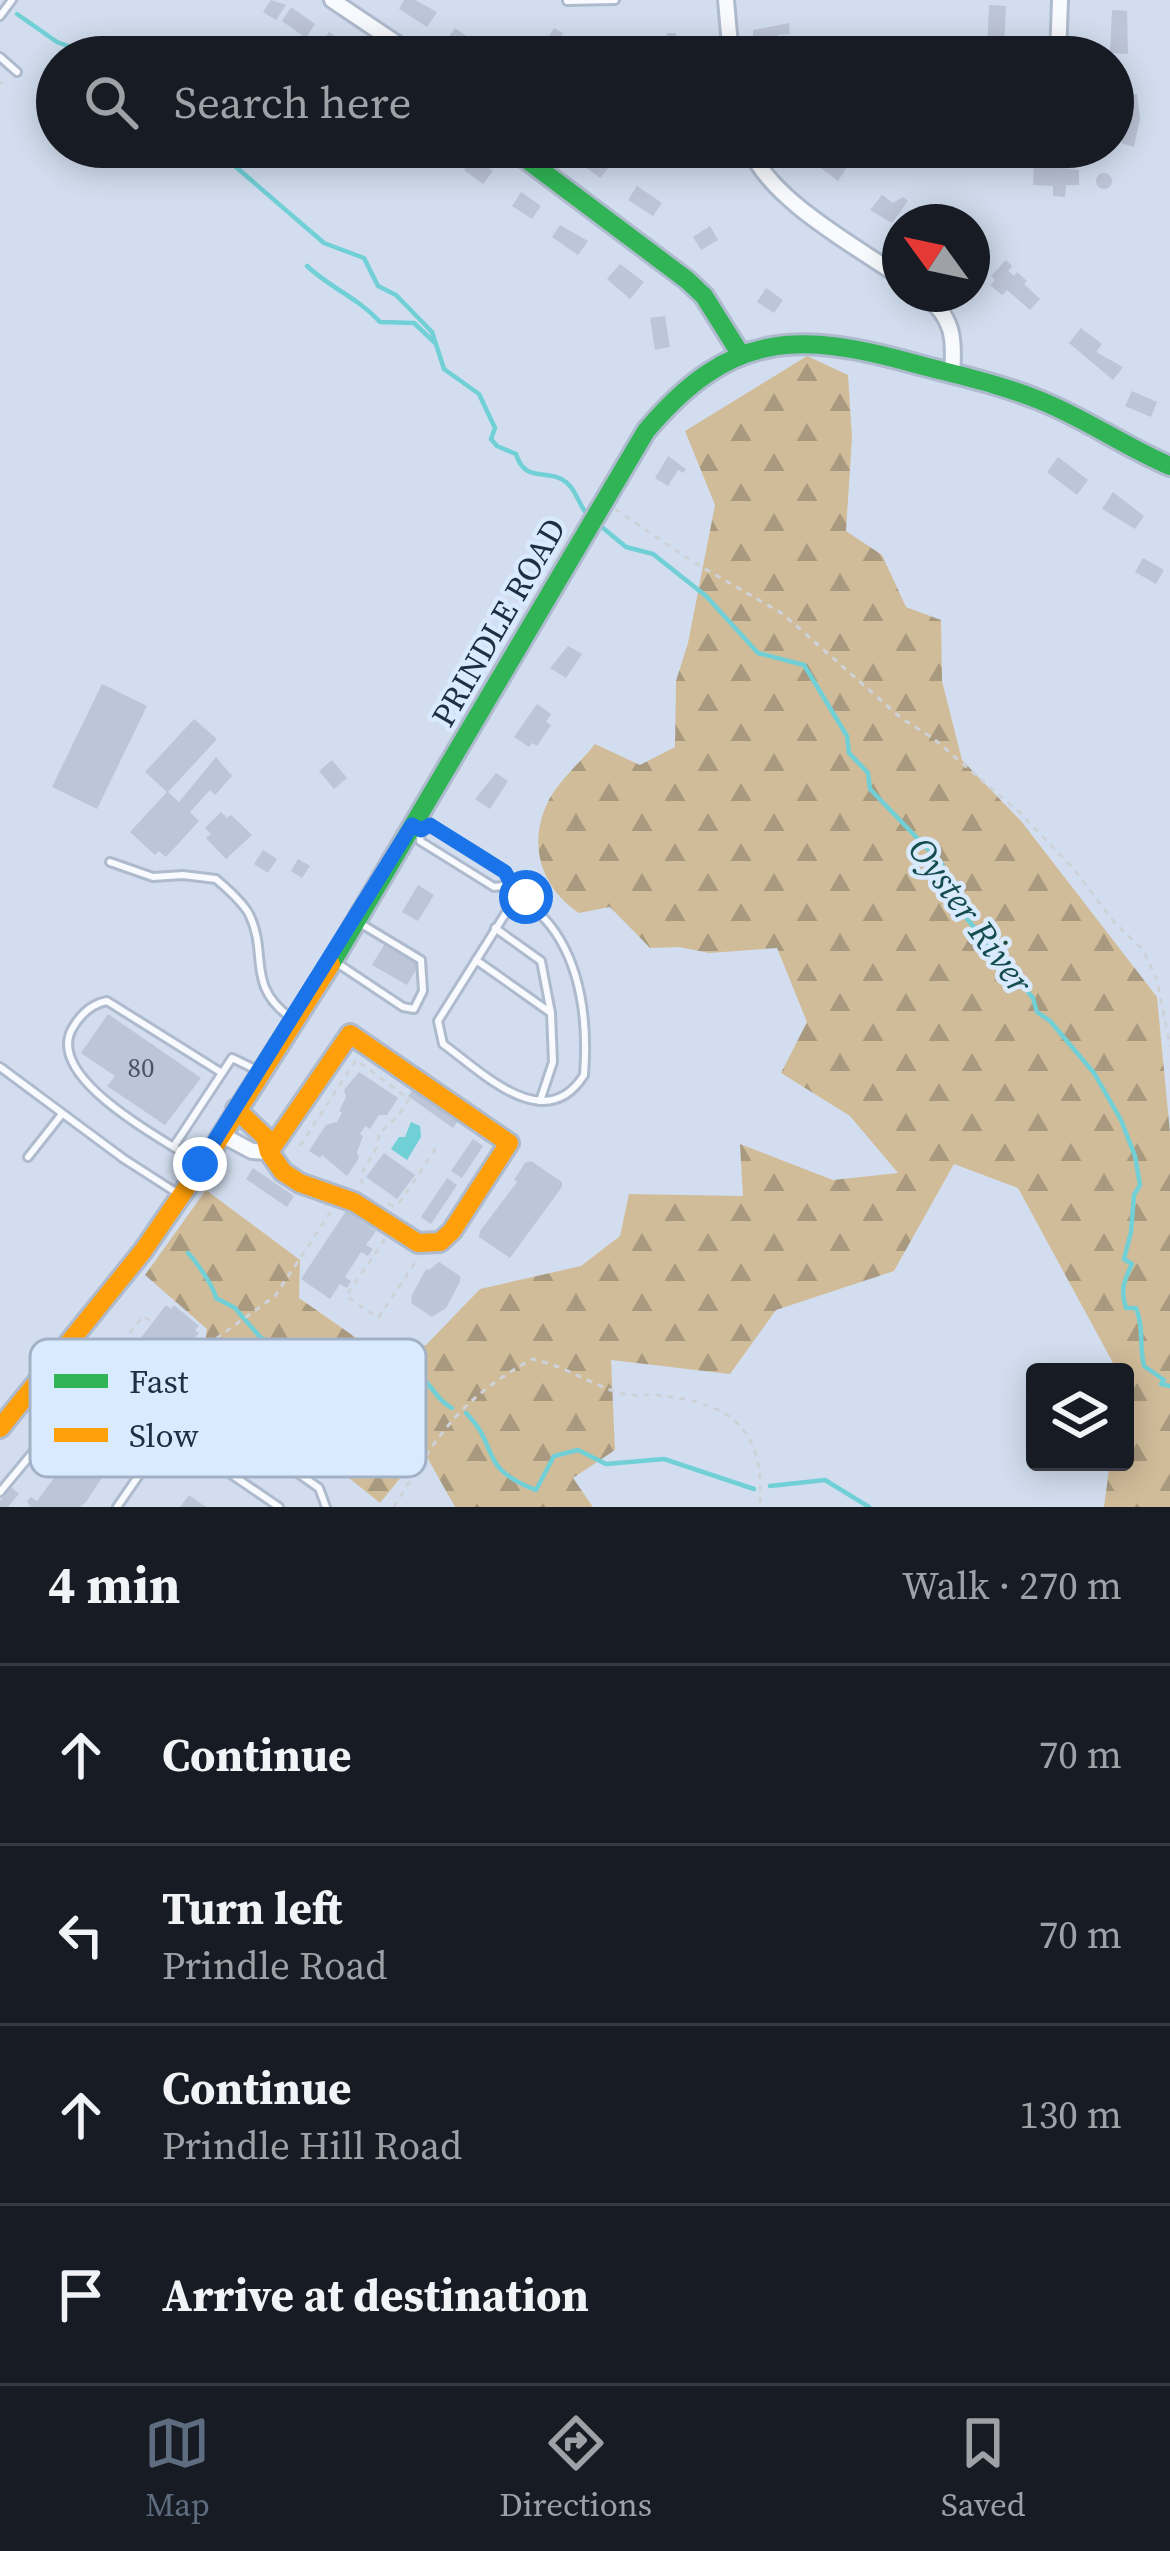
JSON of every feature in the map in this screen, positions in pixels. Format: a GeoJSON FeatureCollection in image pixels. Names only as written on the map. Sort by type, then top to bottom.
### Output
{"type":"FeatureCollection","features":[{"type":"Feature","properties":{"kind":"street"},"geometry":{"type":"LineString","coordinates":[[332,0],[386,36]]}},
{"type":"Feature","properties":{"kind":"street"},"geometry":{"type":"LineString","coordinates":[[726,0],[729,36]]}},
{"type":"Feature","properties":{"kind":"street"},"geometry":{"type":"LineString","coordinates":[[1059,36],[1060,0]]}},
{"type":"Feature","properties":{"kind":"street"},"geometry":{"type":"LineString","coordinates":[[538,168],[687,280],[704,296],[741,356]]}},
{"type":"Feature","properties":{"kind":"street"},"geometry":{"type":"LineString","coordinates":[[761,168],[782,193],[882,265]]}},
{"type":"Feature","properties":{"kind":"street"},"geometry":{"type":"LineString","coordinates":[[942,312],[952,328],[952,373]]}},
{"type":"Feature","properties":{"kind":"street","name":"PRINDLE ROAD"},"geometry":{"type":"LineString","coordinates":[[73,1339],[143,1251],[220,1135],[417,828],[602,504],[669,402],[697,379],[741,356],[782,344],[816,341],[952,373],[1054,406],[1170,466]]}},
{"type":"Feature","properties":{"kind":"street"},"geometry":{"type":"LineString","coordinates":[[236,1109],[265,1137],[269,1153],[283,1172],[300,1184],[355,1202],[418,1244],[440,1242],[452,1231],[509,1143],[350,1034],[269,1153]]}},
{"type":"Feature","properties":{"kind":"street"},"geometry":{"type":"LineString","coordinates":[[220,1135],[252,1151],[269,1153]]}},
{"type":"Feature","properties":{"kind":"street","name":"PRINDLE ROAD"},"geometry":{"type":"LineString","coordinates":[[0,1428],[30,1392]]}},
{"type":"Feature","properties":{"kind":"lane"},"geometry":{"type":"LineString","coordinates":[[0,16],[12,0]]}},
{"type":"Feature","properties":{"kind":"lane"},"geometry":{"type":"LineString","coordinates":[[567,1],[615,0]]}},
{"type":"Feature","properties":{"kind":"lane"},"geometry":{"type":"LineString","coordinates":[[0,57],[17,72]]}},
{"type":"Feature","properties":{"kind":"lane"},"geometry":{"type":"LineString","coordinates":[[512,885],[494,887],[421,841],[417,828],[430,825],[505,872],[554,929],[572,965],[582,1000],[584,1075],[566,1096],[540,1101],[521,1100],[443,1044],[438,1021],[519,892]]}},
{"type":"Feature","properties":{"kind":"lane"},"geometry":{"type":"LineString","coordinates":[[110,862],[153,878],[183,874],[216,878],[251,918],[267,995],[294,1020]]}},
{"type":"Feature","properties":{"kind":"lane"},"geometry":{"type":"LineString","coordinates":[[334,954],[403,1007],[414,1010],[423,991],[421,960],[354,920]]}},
{"type":"Feature","properties":{"kind":"lane"},"geometry":{"type":"LineString","coordinates":[[495,928],[541,961],[551,1013],[553,1062],[540,1101]]}},
{"type":"Feature","properties":{"kind":"lane"},"geometry":{"type":"LineString","coordinates":[[476,960],[551,1013]]}},
{"type":"Feature","properties":{"kind":"lane"},"geometry":{"type":"LineString","coordinates":[[200,1164],[157,1138],[80,1076],[67,1054],[73,1027],[89,1007],[111,1002],[222,1073]]}},
{"type":"Feature","properties":{"kind":"lane"},"geometry":{"type":"LineString","coordinates":[[174,1146],[232,1058],[260,1072]]}},
{"type":"Feature","properties":{"kind":"lane"},"geometry":{"type":"LineString","coordinates":[[0,1067],[180,1195]]}},
{"type":"Feature","properties":{"kind":"lane"},"geometry":{"type":"LineString","coordinates":[[28,1157],[62,1114]]}},
{"type":"Feature","properties":{"kind":"lane"},"geometry":{"type":"LineString","coordinates":[[0,1492],[30,1456]]}},
{"type":"Feature","properties":{"kind":"lane"},"geometry":{"type":"LineString","coordinates":[[117,1507],[138,1477]]}},
{"type":"Feature","properties":{"kind":"lane"},"geometry":{"type":"LineString","coordinates":[[235,1477],[279,1507]]}},
{"type":"Feature","properties":{"kind":"lane"},"geometry":{"type":"LineString","coordinates":[[303,1477],[319,1488],[326,1507]]}},
{"type":"Feature","properties":{"kind":"path"},"geometry":{"type":"LineString","coordinates":[[602,504],[783,614],[901,718],[934,739],[1019,812],[1143,950],[1157,980],[1170,1046]]}},
{"type":"Feature","properties":{"kind":"path"},"geometry":{"type":"LineString","coordinates":[[300,1146],[356,1060],[409,1099],[380,1132],[361,1174],[362,1186],[376,1198]]}},
{"type":"Feature","properties":{"kind":"path"},"geometry":{"type":"LineString","coordinates":[[382,1202],[394,1206],[400,1202],[438,1145]]}},
{"type":"Feature","properties":{"kind":"path"},"geometry":{"type":"LineString","coordinates":[[214,1339],[275,1296],[338,1204]]}},
{"type":"Feature","properties":{"kind":"path"},"geometry":{"type":"LineString","coordinates":[[389,1232],[346,1296],[378,1318],[419,1257]]}},
{"type":"Feature","properties":{"kind":"path"},"geometry":{"type":"LineString","coordinates":[[125,1339],[143,1316],[150,1320]]}},
{"type":"Feature","properties":{"kind":"path"},"geometry":{"type":"LineString","coordinates":[[426,1454],[467,1402],[532,1359],[553,1363],[626,1395],[694,1402],[734,1415],[747,1434],[757,1466],[760,1507]]}},
{"type":"Feature","properties":{"kind":"path"},"geometry":{"type":"LineString","coordinates":[[394,1507],[412,1477]]}},
{"type":"Feature","properties":{"kind":"green space"},"geometry":{"type":"Polygon","coordinates":[[[807,356],[848,375],[852,438],[846,531],[882,555],[906,607],[941,620],[942,681],[962,760],[1021,821],[1157,997],[1170,1133],[1170,1507],[1104,1507],[1109,1471],[1134,1471],[1134,1363],[1113,1363],[1018,1188],[954,1164],[894,1271],[776,1310],[730,1374],[611,1360],[615,1450],[573,1478],[593,1507],[455,1507],[426,1455],[426,1345],[480,1289],[581,1266],[620,1236],[629,1194],[743,1196],[740,1144],[833,1180],[898,1173],[850,1116],[781,1073],[807,1022],[777,948],[709,953],[650,948],[610,907],[579,913],[556,892],[542,866],[538,836],[551,796],[595,744],[640,765],[675,747],[676,681],[715,505],[685,431],[807,356]]]}},
{"type":"Feature","properties":{"kind":"green space"},"geometry":{"type":"Polygon","coordinates":[[[206,1190],[300,1260],[299,1298],[358,1339],[206,1339],[207,1329],[145,1275],[206,1190]]]}},
{"type":"Feature","properties":{"kind":"green space"},"geometry":{"type":"Polygon","coordinates":[[[348,1477],[401,1477],[380,1503],[348,1477]]]}},
{"type":"Feature","properties":{"kind":"water"},"geometry":{"type":"Polygon","coordinates":[[[411,1122],[420,1126],[421,1137],[407,1160],[391,1149],[399,1137],[405,1137],[411,1122]]]}},
{"type":"Feature","properties":{"kind":"building"},"geometry":{"type":"Polygon","coordinates":[[[271,0],[286,5],[276,20],[263,12],[271,0]]]}},
{"type":"Feature","properties":{"kind":"building"},"geometry":{"type":"Polygon","coordinates":[[[404,0],[415,0],[437,12],[427,27],[399,9],[404,0]]]}},
{"type":"Feature","properties":{"kind":"building"},"geometry":{"type":"Polygon","coordinates":[[[989,5],[1006,6],[1005,36],[988,36],[989,5]]]}},
{"type":"Feature","properties":{"kind":"building"},"geometry":{"type":"Polygon","coordinates":[[[291,7],[315,24],[303,36],[282,21],[291,7]]]}},
{"type":"Feature","properties":{"kind":"building"},"geometry":{"type":"Polygon","coordinates":[[[1112,10],[1127,11],[1128,36],[1111,36],[1112,10]]]}},
{"type":"Feature","properties":{"kind":"building"},"geometry":{"type":"Polygon","coordinates":[[[789,23],[790,34],[753,36],[753,30],[789,23]]]}},
{"type":"Feature","properties":{"kind":"building"},"geometry":{"type":"Polygon","coordinates":[[[1134,94],[1140,119],[1134,147],[1134,94]]]}},
{"type":"Feature","properties":{"kind":"building"},"geometry":{"type":"Polygon","coordinates":[[[489,168],[493,171],[483,184],[464,170],[489,168]]]}},
{"type":"Feature","properties":{"kind":"building"},"geometry":{"type":"Polygon","coordinates":[[[587,168],[608,168],[600,178],[587,168]]]}},
{"type":"Feature","properties":{"kind":"building"},"geometry":{"type":"Polygon","coordinates":[[[821,168],[846,168],[838,181],[821,168]]]}},
{"type":"Feature","properties":{"kind":"building"},"geometry":{"type":"Polygon","coordinates":[[[1034,168],[1079,170],[1079,185],[1066,185],[1065,197],[1053,196],[1053,186],[1033,185],[1034,168]]]}},
{"type":"Feature","properties":{"kind":"building"},"geometry":{"type":"Polygon","coordinates":[[[1104,173],[1112,181],[1104,189],[1096,181],[1104,173]]]}},
{"type":"Feature","properties":{"kind":"building"},"geometry":{"type":"Polygon","coordinates":[[[637,186],[662,203],[653,216],[628,200],[637,186]]]}},
{"type":"Feature","properties":{"kind":"building"},"geometry":{"type":"Polygon","coordinates":[[[521,192],[541,206],[532,219],[512,206],[521,192]]]}},
{"type":"Feature","properties":{"kind":"building"},"geometry":{"type":"Polygon","coordinates":[[[882,195],[893,203],[903,197],[908,201],[906,204],[882,204],[882,217],[870,210],[882,195]]]}},
{"type":"Feature","properties":{"kind":"building"},"geometry":{"type":"Polygon","coordinates":[[[560,225],[588,241],[578,255],[552,237],[560,225]]]}},
{"type":"Feature","properties":{"kind":"building"},"geometry":{"type":"Polygon","coordinates":[[[710,226],[718,240],[701,250],[693,237],[710,226]]]}},
{"type":"Feature","properties":{"kind":"building"},"geometry":{"type":"Polygon","coordinates":[[[1006,260],[1012,266],[1008,271],[1014,276],[1017,272],[1040,299],[1030,310],[1007,290],[1002,295],[990,285],[995,280],[991,276],[1006,260]]]}},
{"type":"Feature","properties":{"kind":"building"},"geometry":{"type":"Polygon","coordinates":[[[620,264],[644,282],[630,299],[607,279],[620,264]]]}},
{"type":"Feature","properties":{"kind":"building"},"geometry":{"type":"Polygon","coordinates":[[[766,288],[783,300],[774,313],[757,302],[766,288]]]}},
{"type":"Feature","properties":{"kind":"building"},"geometry":{"type":"Polygon","coordinates":[[[665,316],[670,347],[655,350],[650,318],[665,316]]]}},
{"type":"Feature","properties":{"kind":"building"},"geometry":{"type":"Polygon","coordinates":[[[1081,328],[1102,344],[1096,352],[1123,367],[1113,380],[1069,343],[1081,328]]]}},
{"type":"Feature","properties":{"kind":"building"},"geometry":{"type":"Polygon","coordinates":[[[1132,391],[1157,402],[1151,417],[1125,406],[1132,391]]]}},
{"type":"Feature","properties":{"kind":"building"},"geometry":{"type":"Polygon","coordinates":[[[668,456],[686,469],[678,470],[668,486],[655,478],[668,456]]]}},
{"type":"Feature","properties":{"kind":"building"},"geometry":{"type":"Polygon","coordinates":[[[1058,457],[1088,480],[1077,495],[1047,472],[1058,457]]]}},
{"type":"Feature","properties":{"kind":"building"},"geometry":{"type":"Polygon","coordinates":[[[1113,492],[1144,516],[1135,529],[1102,509],[1113,492]]]}},
{"type":"Feature","properties":{"kind":"building"},"geometry":{"type":"Polygon","coordinates":[[[1143,558],[1164,570],[1156,584],[1135,572],[1143,558]]]}},
{"type":"Feature","properties":{"kind":"building"},"geometry":{"type":"Polygon","coordinates":[[[568,646],[582,654],[566,678],[550,668],[568,646]]]}},
{"type":"Feature","properties":{"kind":"building"},"geometry":{"type":"Polygon","coordinates":[[[102,684],[147,706],[97,809],[52,787],[102,684]]]}},
{"type":"Feature","properties":{"kind":"building"},"geometry":{"type":"Polygon","coordinates":[[[537,704],[551,714],[546,722],[551,725],[537,746],[529,747],[514,737],[537,704]]]}},
{"type":"Feature","properties":{"kind":"building"},"geometry":{"type":"Polygon","coordinates":[[[194,719],[217,739],[168,792],[179,802],[216,757],[232,776],[215,795],[210,790],[190,812],[199,821],[166,857],[159,851],[155,855],[130,832],[167,792],[145,772],[194,719]]]}},
{"type":"Feature","properties":{"kind":"building"},"geometry":{"type":"Polygon","coordinates":[[[332,760],[347,778],[334,789],[319,771],[332,760]]]}},
{"type":"Feature","properties":{"kind":"building"},"geometry":{"type":"Polygon","coordinates":[[[496,773],[508,781],[490,809],[475,799],[496,773]]]}},
{"type":"Feature","properties":{"kind":"building"},"geometry":{"type":"Polygon","coordinates":[[[221,812],[252,835],[226,859],[206,838],[211,834],[205,828],[221,812]]]}},
{"type":"Feature","properties":{"kind":"building"},"geometry":{"type":"Polygon","coordinates":[[[263,850],[277,859],[268,873],[254,864],[263,850]]]}},
{"type":"Feature","properties":{"kind":"building"},"geometry":{"type":"Polygon","coordinates":[[[298,859],[310,866],[302,878],[291,871],[298,859]]]}},
{"type":"Feature","properties":{"kind":"building"},"geometry":{"type":"Polygon","coordinates":[[[418,885],[434,895],[418,921],[402,912],[418,885]]]}},
{"type":"Feature","properties":{"kind":"building"},"geometry":{"type":"Polygon","coordinates":[[[384,945],[419,965],[407,985],[372,965],[384,945]]]}},
{"type":"Feature","properties":{"kind":"building"},"geometry":{"type":"Polygon","coordinates":[[[108,1014],[201,1078],[165,1125],[107,1086],[115,1076],[81,1053],[108,1014]]]}},
{"type":"Feature","properties":{"kind":"building"},"geometry":{"type":"Polygon","coordinates":[[[359,1072],[398,1098],[387,1115],[379,1115],[370,1129],[365,1126],[359,1158],[347,1176],[322,1155],[309,1151],[326,1125],[337,1122],[344,1090],[359,1072]]]}},
{"type":"Feature","properties":{"kind":"building"},"geometry":{"type":"Polygon","coordinates":[[[415,1087],[460,1118],[453,1128],[408,1096],[415,1087]]]}},
{"type":"Feature","properties":{"kind":"building"},"geometry":{"type":"Polygon","coordinates":[[[473,1139],[483,1146],[462,1178],[451,1171],[473,1139]]]}},
{"type":"Feature","properties":{"kind":"building"},"geometry":{"type":"Polygon","coordinates":[[[384,1153],[415,1175],[397,1199],[366,1177],[384,1153]]]}},
{"type":"Feature","properties":{"kind":"building"},"geometry":{"type":"Polygon","coordinates":[[[531,1161],[562,1182],[562,1187],[510,1258],[479,1237],[480,1231],[517,1182],[525,1163],[531,1161]]]}},
{"type":"Feature","properties":{"kind":"building"},"geometry":{"type":"Polygon","coordinates":[[[253,1168],[294,1196],[287,1207],[246,1179],[253,1168]]]}},
{"type":"Feature","properties":{"kind":"building"},"geometry":{"type":"Polygon","coordinates":[[[447,1178],[457,1185],[431,1224],[421,1217],[447,1178]]]}},
{"type":"Feature","properties":{"kind":"building"},"geometry":{"type":"Polygon","coordinates":[[[346,1211],[376,1231],[366,1245],[373,1249],[368,1256],[361,1252],[345,1277],[351,1281],[347,1288],[340,1284],[330,1299],[301,1279],[346,1211]]]}},
{"type":"Feature","properties":{"kind":"building"},"geometry":{"type":"Polygon","coordinates":[[[439,1262],[460,1276],[460,1282],[446,1308],[432,1317],[411,1303],[412,1295],[426,1269],[439,1262]]]}},
{"type":"Feature","properties":{"kind":"building"},"geometry":{"type":"Polygon","coordinates":[[[166,1305],[171,1309],[174,1305],[199,1326],[194,1339],[140,1339],[166,1305]]]}},
{"type":"Feature","properties":{"kind":"building"},"geometry":{"type":"Polygon","coordinates":[[[102,1477],[80,1507],[30,1507],[27,1501],[31,1497],[37,1501],[54,1478],[102,1477]]]}},
{"type":"Feature","properties":{"kind":"building"},"geometry":{"type":"Polygon","coordinates":[[[11,1487],[19,1494],[8,1507],[0,1507],[0,1501],[11,1487]]]}},
{"type":"Feature","properties":{"kind":"building"},"geometry":{"type":"Polygon","coordinates":[[[189,1495],[206,1507],[180,1507],[189,1495]]]}},
{"type":"Feature","properties":{"kind":"waterway","name":"Oyster River"},"geometry":{"type":"LineString","coordinates":[[17,14],[48,36]]}},
{"type":"Feature","properties":{"kind":"waterway","name":"Oyster River"},"geometry":{"type":"LineString","coordinates":[[237,168],[324,243],[364,258],[378,286],[396,295],[432,332],[444,369],[479,394],[495,428],[491,439],[497,446],[516,454],[525,469],[566,482],[588,515]]}},
{"type":"Feature","properties":{"kind":"waterway"},"geometry":{"type":"LineString","coordinates":[[307,266],[380,322],[414,323],[434,342]]}},
{"type":"Feature","properties":{"kind":"waterway","name":"Oyster River"},"geometry":{"type":"LineString","coordinates":[[597,523],[626,547],[653,554],[706,596],[758,653],[804,665],[847,736],[849,753],[868,773],[870,789],[942,864],[956,903],[968,920],[1033,998],[1037,1012],[1094,1073],[1121,1120],[1140,1185],[1134,1195],[1124,1259],[1132,1264],[1124,1302],[1126,1308],[1136,1308],[1144,1366],[1164,1380],[1161,1384],[1170,1386]]}},
{"type":"Feature","properties":{"kind":"waterway"},"geometry":{"type":"LineString","coordinates":[[188,1253],[216,1298],[235,1308],[264,1339]]}},
{"type":"Feature","properties":{"kind":"waterway"},"geometry":{"type":"LineString","coordinates":[[426,1382],[452,1408]]}},
{"type":"Feature","properties":{"kind":"waterway"},"geometry":{"type":"LineString","coordinates":[[466,1413],[497,1465],[536,1490],[554,1456],[578,1450],[606,1464],[664,1459],[754,1489]]}},
{"type":"Feature","properties":{"kind":"waterway"},"geometry":{"type":"LineString","coordinates":[[770,1486],[825,1480],[869,1507]]}},
{"type":"Feature","properties":{"kind":"traffic: fast"},"geometry":{"type":"LineString","coordinates":[[538,168],[687,280],[704,296],[741,355]]}},
{"type":"Feature","properties":{"kind":"traffic: fast"},"geometry":{"type":"LineString","coordinates":[[331,964],[646,431],[707,374],[737,357],[768,348],[801,344],[874,353],[1024,394],[1170,466]]}},
{"type":"Feature","properties":{"kind":"traffic: slow"},"geometry":{"type":"LineString","coordinates":[[72,1339],[143,1251],[331,964]]}},
{"type":"Feature","properties":{"kind":"traffic: slow"},"geometry":{"type":"LineString","coordinates":[[236,1109],[265,1137],[269,1152],[283,1172],[354,1202],[418,1243],[440,1242],[452,1231],[509,1143],[350,1034],[269,1152]]}},
{"type":"Feature","properties":{"kind":"traffic: slow"},"geometry":{"type":"LineString","coordinates":[[0,1428],[30,1391]]}},
{"type":"Feature","properties":{"kind":"route"},"geometry":{"type":"LineString","coordinates":[[200,1164],[412,825],[421,830],[430,825],[505,872],[526,897]]}}]}
